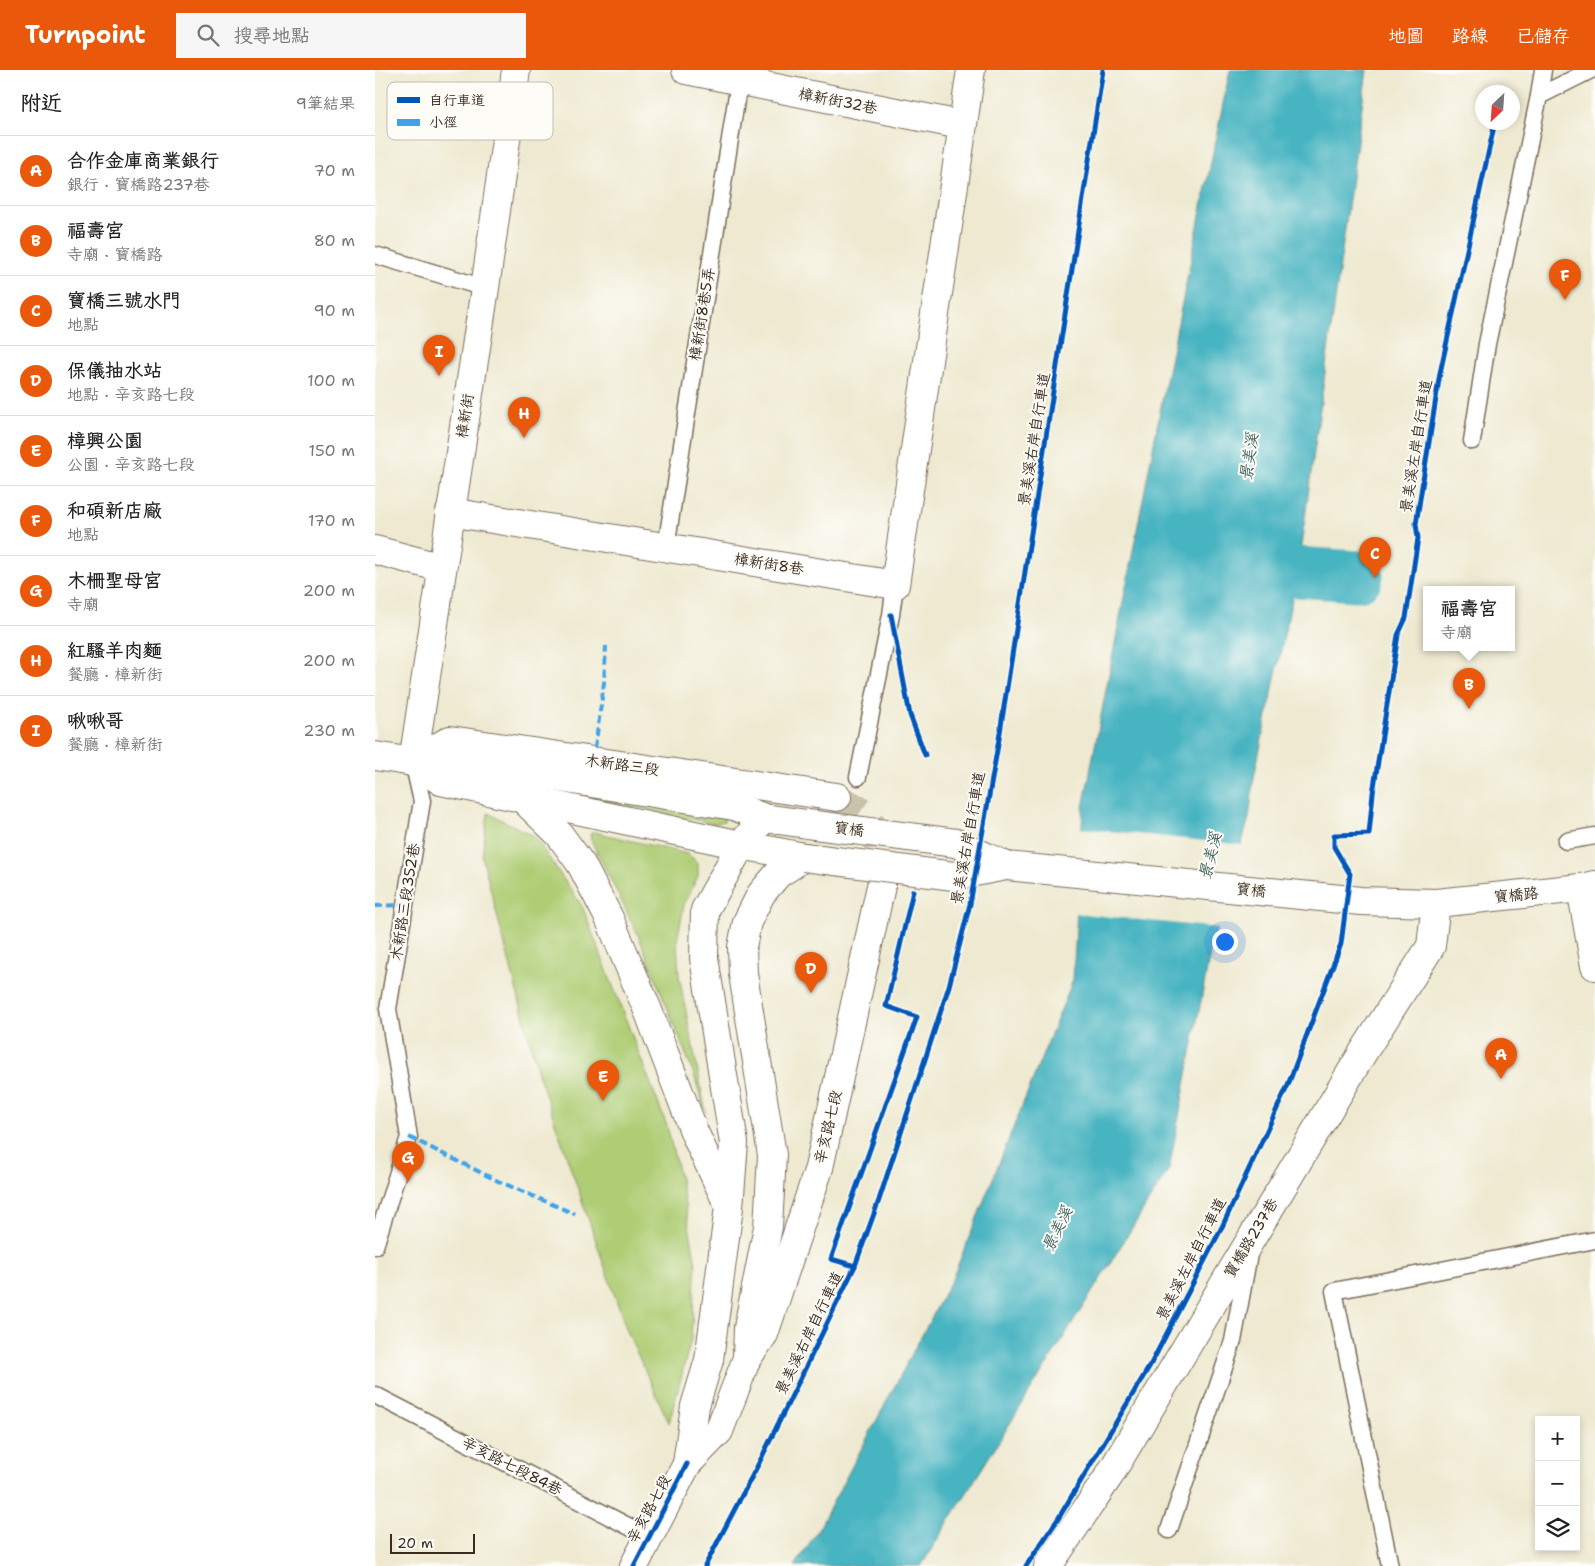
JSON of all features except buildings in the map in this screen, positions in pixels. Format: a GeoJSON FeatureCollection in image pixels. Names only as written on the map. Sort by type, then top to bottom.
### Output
{"type":"FeatureCollection","features":[{"type":"Feature","properties":{"kind":"street","name":"樟新街32巷"},"geometry":{"type":"LineString","coordinates":[[686,70],[961,125]]}},
{"type":"Feature","properties":{"kind":"street"},"geometry":{"type":"LineString","coordinates":[[895,585],[961,125],[971,70]]}},
{"type":"Feature","properties":{"kind":"street","name":"樟新街"},"geometry":{"type":"LineString","coordinates":[[413,762],[506,140]]}},
{"type":"Feature","properties":{"kind":"street","name":"樟新街8巷"},"geometry":{"type":"LineString","coordinates":[[450,512],[895,585]]}},
{"type":"Feature","properties":{"kind":"street"},"geometry":{"type":"LineString","coordinates":[[375,550],[442,568]]}},
{"type":"Feature","properties":{"kind":"street","name":"木新路三段"},"geometry":{"type":"LineString","coordinates":[[413,762],[450,740],[837,796]]}},
{"type":"Feature","properties":{"kind":"street","name":"木新路三段"},"geometry":{"type":"LineString","coordinates":[[375,756],[413,762],[442,759],[734,806],[764,818],[807,824]]}},
{"type":"Feature","properties":{"kind":"street","name":"木新路三段"},"geometry":{"type":"LineString","coordinates":[[413,762],[441,781],[804,857]]}},
{"type":"Feature","properties":{"kind":"street"},"geometry":{"type":"LineString","coordinates":[[523,799],[559,834],[581,864],[609,918],[649,1013],[695,1134],[729,1207]]}},
{"type":"Feature","properties":{"kind":"street"},"geometry":{"type":"LineString","coordinates":[[687,1464],[695,1406],[709,1360],[729,1207],[734,1143],[704,958],[705,910],[741,845],[764,818]]}},
{"type":"Feature","properties":{"kind":"street","name":"寶橋"},"geometry":{"type":"LineString","coordinates":[[807,824],[956,843],[1005,866]]}},
{"type":"Feature","properties":{"kind":"street"},"geometry":{"type":"LineString","coordinates":[[687,1464],[719,1431],[747,1358],[748,1328],[768,1227],[772,1155],[743,974],[741,947],[747,922],[761,894],[778,874],[804,857]]}},
{"type":"Feature","properties":{"kind":"street","name":"寶橋"},"geometry":{"type":"LineString","coordinates":[[804,857],[953,876],[1005,866],[1361,901],[1436,903]]}},
{"type":"Feature","properties":{"kind":"street","name":"辛亥路七段"},"geometry":{"type":"LineString","coordinates":[[747,1358],[764,1334],[819,1168],[881,886]]}},
{"type":"Feature","properties":{"kind":"street"},"geometry":{"type":"LineString","coordinates":[[1588,887],[1595,966]]}},
{"type":"Feature","properties":{"kind":"street","name":"寶橋路"},"geometry":{"type":"LineString","coordinates":[[1436,903],[1588,887]]}},
{"type":"Feature","properties":{"kind":"street","name":"寶橋路237巷"},"geometry":{"type":"LineString","coordinates":[[1049,1566],[1109,1476],[1362,1054],[1431,946],[1436,903]]}},
{"type":"Feature","properties":{"kind":"street","name":"辛亥路七段"},"geometry":{"type":"LineString","coordinates":[[633,1566],[687,1464]]}},
{"type":"Feature","properties":{"kind":"lane"},"geometry":{"type":"LineString","coordinates":[[1472,441],[1487,344],[1543,70]]}},
{"type":"Feature","properties":{"kind":"lane"},"geometry":{"type":"LineString","coordinates":[[1539,96],[1591,70]]}},
{"type":"Feature","properties":{"kind":"lane","name":"樟新街8巷5弄"},"geometry":{"type":"LineString","coordinates":[[666,547],[739,82]]}},
{"type":"Feature","properties":{"kind":"lane"},"geometry":{"type":"LineString","coordinates":[[375,255],[485,288]]}},
{"type":"Feature","properties":{"kind":"lane"},"geometry":{"type":"LineString","coordinates":[[858,776],[891,614],[895,585]]}},
{"type":"Feature","properties":{"kind":"lane","name":"木新路三段352巷"},"geometry":{"type":"LineString","coordinates":[[375,1246],[409,1137],[388,1009],[422,800],[413,762]]}},
{"type":"Feature","properties":{"kind":"lane"},"geometry":{"type":"LineString","coordinates":[[1565,841],[1595,836]]}},
{"type":"Feature","properties":{"kind":"lane"},"geometry":{"type":"LineString","coordinates":[[1169,1530],[1233,1340],[1253,1235]]}},
{"type":"Feature","properties":{"kind":"lane"},"geometry":{"type":"LineString","coordinates":[[1390,1566],[1334,1291],[1595,1240]]}},
{"type":"Feature","properties":{"kind":"lane","name":"辛亥路七段84巷"},"geometry":{"type":"LineString","coordinates":[[375,1395],[649,1537]]}},
{"type":"Feature","properties":{"kind":"green space"},"geometry":{"type":"Polygon","coordinates":[[[481,775],[725,816],[724,821],[715,824],[481,775]]]}},
{"type":"Feature","properties":{"kind":"green space"},"geometry":{"type":"Polygon","coordinates":[[[488,813],[534,836],[582,906],[667,1126],[681,1183],[696,1264],[691,1340],[669,1423],[627,1331],[539,1076],[482,857],[488,813]]]}},
{"type":"Feature","properties":{"kind":"green space"},"geometry":{"type":"Polygon","coordinates":[[[594,832],[688,854],[698,863],[698,876],[684,905],[677,941],[679,976],[706,1113],[693,1072],[639,937],[591,840],[590,834],[594,832]]]}},
{"type":"Feature","properties":{"kind":"water","name":"景美溪"},"geometry":{"type":"Polygon","coordinates":[[[1230,70],[1367,70],[1297,575],[1254,777],[1249,818],[1211,948],[1169,1169],[921,1566],[795,1566],[818,1530],[953,1277],[1073,980],[1083,808],[1165,386],[1230,70]]]}},
{"type":"Feature","properties":{"kind":"pier"},"geometry":{"type":"Polygon","coordinates":[[[1079,828],[1243,845],[1219,928],[1074,913],[1079,828]]]}},
{"type":"Feature","properties":{"kind":"waterway"},"geometry":{"type":"LineString","coordinates":[[1233,568],[1358,576]]}},
{"type":"Feature","properties":{"kind":"tunnel"},"geometry":{"type":"LineString","coordinates":[[837,797],[861,811],[872,824],[879,850],[881,886]]}},
{"type":"Feature","properties":{"kind":"marked path"},"geometry":{"type":"LineString","coordinates":[[595,748],[604,683],[606,646]]}},
{"type":"Feature","properties":{"kind":"marked path"},"geometry":{"type":"LineString","coordinates":[[375,906],[405,905]]}},
{"type":"Feature","properties":{"kind":"marked path"},"geometry":{"type":"LineString","coordinates":[[409,1137],[498,1181],[575,1214]]}},
{"type":"Feature","properties":{"kind":"cycle path","name":"景美溪右岸自行車道"},"geometry":{"type":"LineString","coordinates":[[705,1566],[761,1459],[855,1266],[879,1200],[949,986],[970,904],[999,739],[1103,70]]}},
{"type":"Feature","properties":{"kind":"cycle path","name":"景美溪左岸自行車道"},"geometry":{"type":"LineString","coordinates":[[1026,1566],[1058,1519],[1152,1362],[1222,1227],[1288,1085],[1341,944],[1350,874],[1334,847],[1334,835],[1369,834],[1373,793],[1398,635],[1406,618],[1418,538],[1416,524],[1440,373],[1493,130]]}},
{"type":"Feature","properties":{"kind":"cycle path"},"geometry":{"type":"LineString","coordinates":[[891,615],[910,715],[925,755]]}},
{"type":"Feature","properties":{"kind":"cycle path","name":"景美溪右岸自行車道"},"geometry":{"type":"LineString","coordinates":[[855,1266],[831,1259],[917,1017],[886,1006],[913,891]]}},
{"type":"Feature","properties":{"kind":"cycle path"},"geometry":{"type":"LineString","coordinates":[[634,1566],[687,1464]]}},
{"type":"Feature","properties":{"kind":"place","name":"和碩新店廠"},"geometry":{"type":"Point","coordinates":[1565,300]}},
{"type":"Feature","properties":{"kind":"place","name":"啾啾哥"},"geometry":{"type":"Point","coordinates":[439,376]}},
{"type":"Feature","properties":{"kind":"place","name":"紅騷羊肉麵"},"geometry":{"type":"Point","coordinates":[524,438]}},
{"type":"Feature","properties":{"kind":"place","name":"寶橋三號水門"},"geometry":{"type":"Point","coordinates":[1375,578]}},
{"type":"Feature","properties":{"kind":"place","name":"福壽宮"},"geometry":{"type":"Point","coordinates":[1469,709]}},
{"type":"Feature","properties":{"kind":"place","name":"保儀抽水站"},"geometry":{"type":"Point","coordinates":[811,993]}},
{"type":"Feature","properties":{"kind":"place","name":"合作金庫商業銀行"},"geometry":{"type":"Point","coordinates":[1501,1079]}},
{"type":"Feature","properties":{"kind":"place","name":"樟興公園"},"geometry":{"type":"Point","coordinates":[603,1101]}},
{"type":"Feature","properties":{"kind":"place","name":"木柵聖母宮"},"geometry":{"type":"Point","coordinates":[408,1182]}}]}
